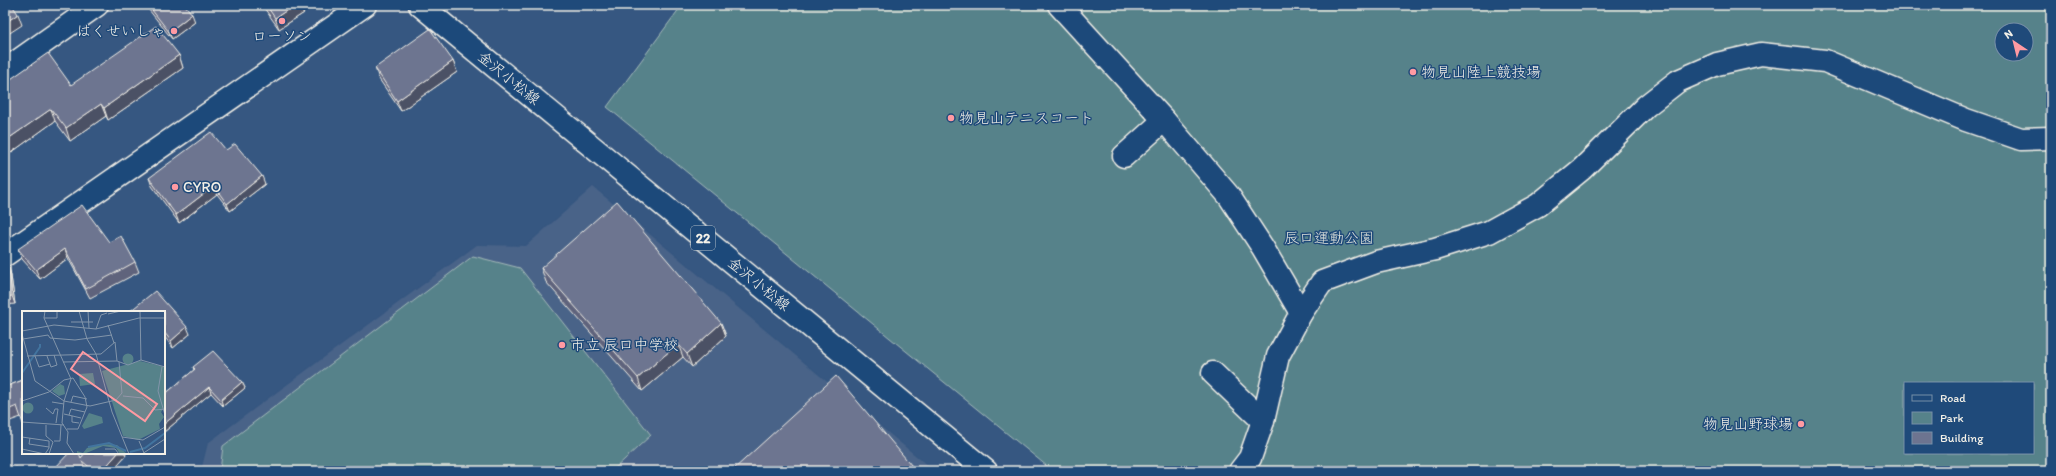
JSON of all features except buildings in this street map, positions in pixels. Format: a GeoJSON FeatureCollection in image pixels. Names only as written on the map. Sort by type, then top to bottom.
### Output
{"type":"FeatureCollection","features":[{"type":"Feature","properties":{"kind":"street"},"geometry":{"type":"LineString","coordinates":[[5,70],[97,5]]}},
{"type":"Feature","properties":{"kind":"street"},"geometry":{"type":"LineString","coordinates":[[5,255],[365,5]]}},
{"type":"Feature","properties":{"kind":"street","name":"金沢小松線"},"geometry":{"type":"LineString","coordinates":[[420,5],[986,471]]}},
{"type":"Feature","properties":{"kind":"street"},"geometry":{"type":"LineString","coordinates":[[1059,5],[1164,120],[1229,196],[1263,248],[1301,313]]}},
{"type":"Feature","properties":{"kind":"street"},"geometry":{"type":"LineString","coordinates":[[1240,471],[1250,458],[1263,421],[1278,356],[1301,313],[1322,282],[1376,262],[1435,249],[1489,232],[1538,205],[1582,169],[1646,106],[1678,81],[1717,64],[1761,54],[1825,61],[1972,122],[2021,138],[2051,138]]}},
{"type":"Feature","properties":{"kind":"street"},"geometry":{"type":"LineString","coordinates":[[1124,156],[1164,120]]}},
{"type":"Feature","properties":{"kind":"street"},"geometry":{"type":"LineString","coordinates":[[1212,373],[1263,421]]}},
{"type":"Feature","properties":{"kind":"shaded area","name":"市立 辰口中学校"},"geometry":{"type":"Polygon","coordinates":[[[593,187],[934,471],[201,471],[208,443],[477,245],[526,246],[593,187]]]}},
{"type":"Feature","properties":{"kind":"green space","name":"辰口運動公園"},"geometry":{"type":"Polygon","coordinates":[[[682,5],[2051,5],[2051,471],[1053,471],[607,107],[682,5]]]}},
{"type":"Feature","properties":{"kind":"green space"},"geometry":{"type":"Polygon","coordinates":[[[473,256],[520,268],[651,435],[612,471],[220,471],[223,446],[473,256]]]}},
{"type":"Feature","properties":{"kind":"place","name":"ローソン"},"geometry":{"type":"Point","coordinates":[282,21]}},
{"type":"Feature","properties":{"kind":"place","name":"はくせいしゃ"},"geometry":{"type":"Point","coordinates":[174,31]}},
{"type":"Feature","properties":{"kind":"place","name":"物見山陸上競技場"},"geometry":{"type":"Point","coordinates":[1413,72]}},
{"type":"Feature","properties":{"kind":"place","name":"物見山テニスコート"},"geometry":{"type":"Point","coordinates":[951,118]}},
{"type":"Feature","properties":{"kind":"place","name":"CYRO"},"geometry":{"type":"Point","coordinates":[175,187]}},
{"type":"Feature","properties":{"kind":"place","name":"市立 辰口中学校"},"geometry":{"type":"Point","coordinates":[562,345]}},
{"type":"Feature","properties":{"kind":"place","name":"物見山野球場"},"geometry":{"type":"Point","coordinates":[1801,424]}}]}
